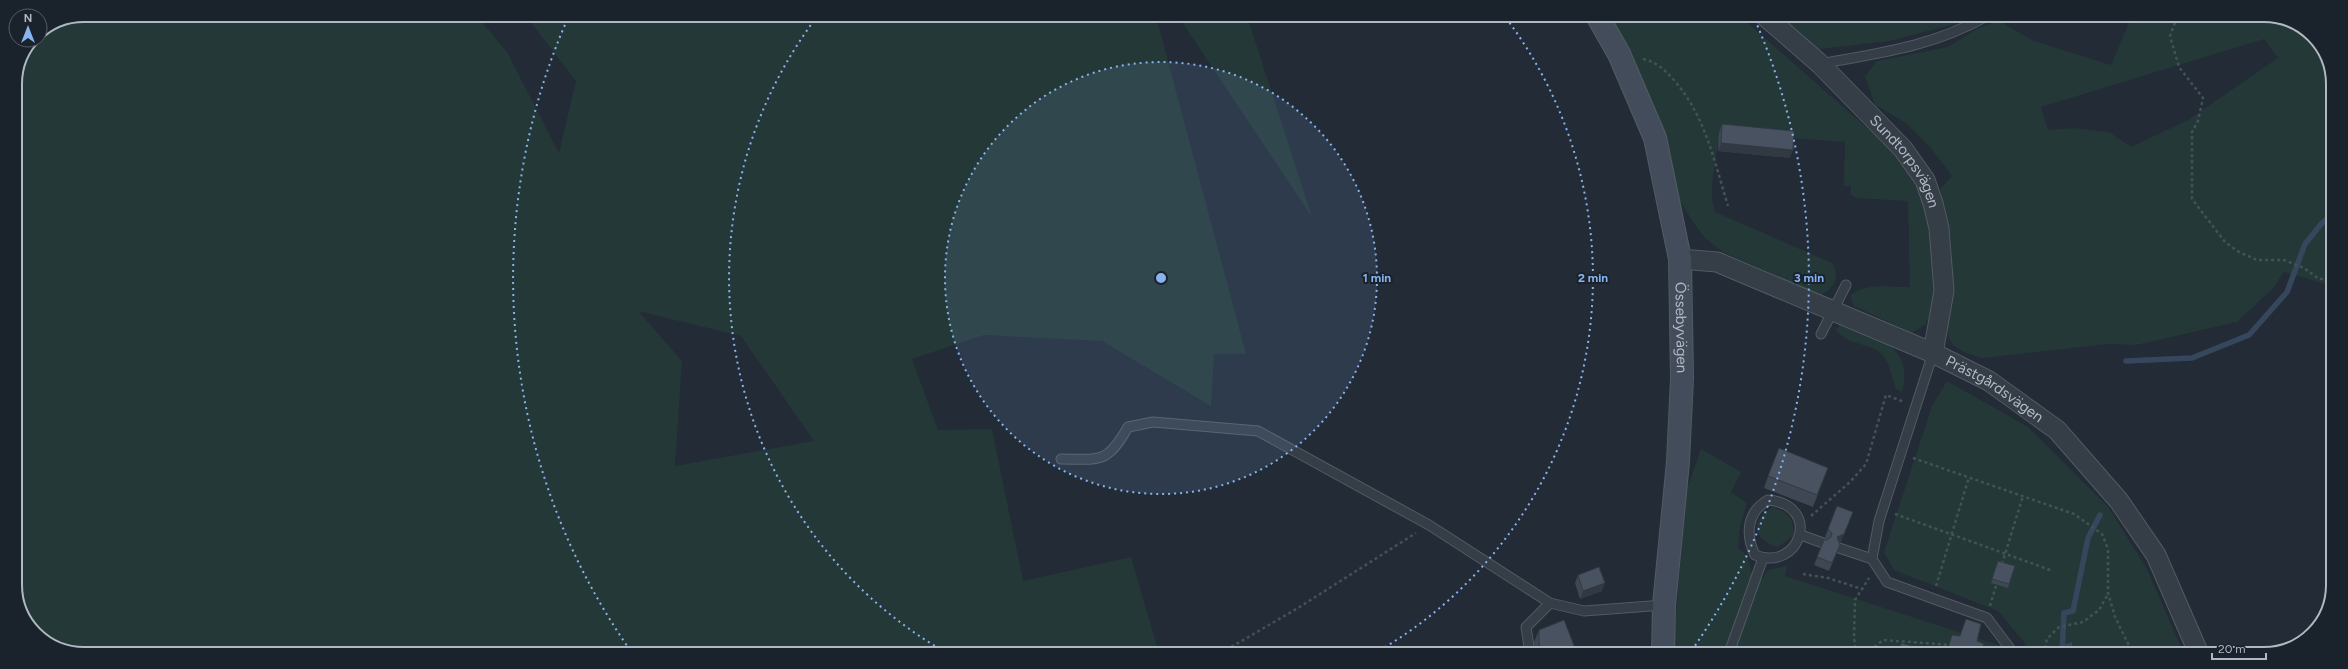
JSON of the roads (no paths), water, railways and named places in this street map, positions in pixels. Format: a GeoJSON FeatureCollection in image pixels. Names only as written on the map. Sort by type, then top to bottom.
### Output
{"type":"FeatureCollection","features":[{"type":"Feature","properties":{"kind":"street","name":"Össebyvägen"},"geometry":{"type":"LineString","coordinates":[[1601,22],[1619,54],[1655,138],[1680,259],[1682,378],[1678,462],[1664,605],[1663,647]]}},
{"type":"Feature","properties":{"kind":"street","name":"Sundtorpsvägen"},"geometry":{"type":"LineString","coordinates":[[1772,22],[1820,64],[1903,149],[1925,180],[1933,202],[1939,228],[1944,291],[1933,353]]}},
{"type":"Feature","properties":{"kind":"street","name":"Prästgårdsvägen"},"geometry":{"type":"LineString","coordinates":[[1680,259],[1717,262],[1933,353],[1989,381],[2057,430],[2109,489],[2156,555],[2195,647]]}},
{"type":"Feature","properties":{"kind":"lane"},"geometry":{"type":"LineString","coordinates":[[1820,64],[1912,48],[1962,30],[1976,22]]}},
{"type":"Feature","properties":{"kind":"lane"},"geometry":{"type":"LineString","coordinates":[[1821,334],[1846,285]]}},
{"type":"Feature","properties":{"kind":"lane"},"geometry":{"type":"LineString","coordinates":[[1874,562],[1883,509],[1933,353]]}},
{"type":"Feature","properties":{"kind":"lane"},"geometry":{"type":"LineString","coordinates":[[1061,459],[1099,459],[1116,448],[1128,427],[1153,422],[1258,431],[1429,525],[1550,603],[1584,611],[1664,605]]}},
{"type":"Feature","properties":{"kind":"lane"},"geometry":{"type":"LineString","coordinates":[[1768,500],[1782,501],[1794,511],[1801,524],[1801,535],[1794,546],[1780,557],[1763,558],[1755,555],[1749,542],[1748,522],[1759,505],[1768,500]]}},
{"type":"Feature","properties":{"kind":"lane"},"geometry":{"type":"LineString","coordinates":[[1801,535],[1823,543]]}},
{"type":"Feature","properties":{"kind":"lane"},"geometry":{"type":"LineString","coordinates":[[1838,548],[1874,562],[1886,582],[1932,597],[1987,618],[2009,647]]}},
{"type":"Feature","properties":{"kind":"lane"},"geometry":{"type":"LineString","coordinates":[[1732,647],[1763,558]]}},
{"type":"Feature","properties":{"kind":"lane"},"geometry":{"type":"LineString","coordinates":[[1529,647],[1526,627],[1550,603]]}},
{"type":"Feature","properties":{"kind":"water"},"geometry":{"type":"Polygon","coordinates":[[[2072,642],[2072,647],[2058,647],[2072,642]]]}},
{"type":"Feature","properties":{"kind":"waterway"},"geometry":{"type":"LineString","coordinates":[[2126,361],[2192,358],[2249,335],[2287,292],[2305,244],[2326,220]]}},
{"type":"Feature","properties":{"kind":"waterway"},"geometry":{"type":"LineString","coordinates":[[2062,647],[2064,613],[2073,611],[2088,538],[2100,515]]}}]}
